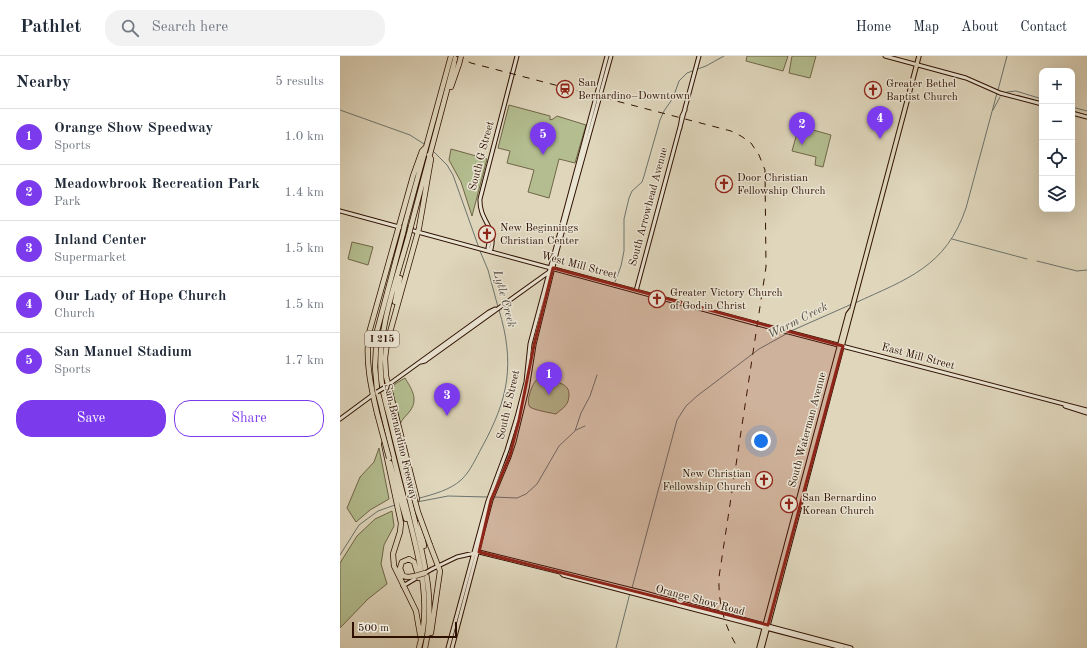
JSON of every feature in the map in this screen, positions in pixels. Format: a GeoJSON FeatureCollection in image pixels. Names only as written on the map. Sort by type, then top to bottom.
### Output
{"type":"FeatureCollection","features":[{"type":"Feature","properties":{"kind":"highway"},"geometry":{"type":"LineString","coordinates":[[447,69],[448,56]]}},
{"type":"Feature","properties":{"kind":"highway"},"geometry":{"type":"LineString","coordinates":[[446,93],[451,87],[461,56]]}},
{"type":"Feature","properties":{"kind":"highway","name":"San Bernardino Freeway"},"geometry":{"type":"LineString","coordinates":[[402,509],[380,405],[376,377],[375,352],[377,331],[423,152],[447,69],[453,57]]}},
{"type":"Feature","properties":{"kind":"highway","name":"San Bernardino Freeway"},"geometry":{"type":"LineString","coordinates":[[425,648],[428,638],[430,611],[429,588],[424,554],[382,382],[380,352],[385,322],[446,93],[453,57]]}},
{"type":"Feature","properties":{"kind":"highway"},"geometry":{"type":"LineString","coordinates":[[419,648],[425,609],[422,570],[414,537],[402,509],[378,413],[368,371],[368,345],[371,324],[398,227],[413,176],[423,152]]}},
{"type":"Feature","properties":{"kind":"highway"},"geometry":{"type":"LineString","coordinates":[[387,343],[424,202],[431,159],[430,154]]}},
{"type":"Feature","properties":{"kind":"highway"},"geometry":{"type":"LineString","coordinates":[[400,264],[401,271],[387,343],[385,364],[388,385],[418,506],[424,554]]}},
{"type":"Feature","properties":{"kind":"highway"},"geometry":{"type":"LineString","coordinates":[[368,345],[376,310],[394,266]]}},
{"type":"Feature","properties":{"kind":"highway"},"geometry":{"type":"LineString","coordinates":[[380,405],[386,458],[399,496]]}},
{"type":"Feature","properties":{"kind":"highway"},"geometry":{"type":"LineString","coordinates":[[391,422],[397,435],[420,520],[440,571],[432,631],[428,638]]}},
{"type":"Feature","properties":{"kind":"highway"},"geometry":{"type":"LineString","coordinates":[[402,509],[401,528],[394,550],[393,562],[396,572],[416,611],[421,642]]}},
{"type":"Feature","properties":{"kind":"highway"},"geometry":{"type":"LineString","coordinates":[[424,591],[421,587],[417,568],[414,562],[409,559],[402,562],[400,568],[403,576],[408,577],[415,577],[425,572]]}},
{"type":"Feature","properties":{"kind":"main road","name":"South G Street"},"geometry":{"type":"LineString","coordinates":[[489,251],[492,249],[493,235],[481,211],[480,199],[518,56]]}},
{"type":"Feature","properties":{"kind":"main road"},"geometry":{"type":"LineString","coordinates":[[605,72],[607,56]]}},
{"type":"Feature","properties":{"kind":"main road"},"geometry":{"type":"LineString","coordinates":[[605,72],[610,56]]}},
{"type":"Feature","properties":{"kind":"main road","name":"South Arrowhead Avenue"},"geometry":{"type":"LineString","coordinates":[[636,291],[699,56]]}},
{"type":"Feature","properties":{"kind":"main road"},"geometry":{"type":"LineString","coordinates":[[885,56],[971,80],[995,92],[1039,103]]}},
{"type":"Feature","properties":{"kind":"main road","name":"South Waterman Avenue"},"geometry":{"type":"LineString","coordinates":[[767,626],[813,445],[847,331],[851,309],[918,56]]}},
{"type":"Feature","properties":{"kind":"main road","name":"South E Street"},"geometry":{"type":"LineString","coordinates":[[492,494],[509,457],[514,440],[552,268],[605,72]]}},
{"type":"Feature","properties":{"kind":"main road"},"geometry":{"type":"LineString","coordinates":[[1075,114],[1087,117]]}},
{"type":"Feature","properties":{"kind":"main road","name":"West Mill Street"},"geometry":{"type":"LineString","coordinates":[[340,211],[721,313]]}},
{"type":"Feature","properties":{"kind":"main road"},"geometry":{"type":"LineString","coordinates":[[340,418],[421,362],[489,312],[549,272],[552,268]]}},
{"type":"Feature","properties":{"kind":"main road","name":"South E Street"},"geometry":{"type":"LineString","coordinates":[[448,648],[473,553],[507,450],[523,393],[530,344],[549,272]]}},
{"type":"Feature","properties":{"kind":"main road","name":"South Waterman Avenue"},"geometry":{"type":"LineString","coordinates":[[761,648],[813,458],[842,345],[848,314],[851,309]]}},
{"type":"Feature","properties":{"kind":"main road","name":"East Mill Street"},"geometry":{"type":"LineString","coordinates":[[721,313],[1087,412]]}},
{"type":"Feature","properties":{"kind":"main road"},"geometry":{"type":"LineString","coordinates":[[847,331],[848,314]]}},
{"type":"Feature","properties":{"kind":"main road"},"geometry":{"type":"LineString","coordinates":[[813,445],[813,458]]}},
{"type":"Feature","properties":{"kind":"main road","name":"South E Street"},"geometry":{"type":"LineString","coordinates":[[452,648],[490,500]]}},
{"type":"Feature","properties":{"kind":"main road"},"geometry":{"type":"LineString","coordinates":[[425,572],[457,557],[477,552]]}},
{"type":"Feature","properties":{"kind":"main road","name":"Orange Show Road"},"geometry":{"type":"LineString","coordinates":[[477,552],[561,573],[564,572],[618,588],[813,639]]}},
{"type":"Feature","properties":{"kind":"main road"},"geometry":{"type":"LineString","coordinates":[[403,586],[415,577]]}},
{"type":"Feature","properties":{"kind":"main road"},"geometry":{"type":"LineString","coordinates":[[813,639],[842,648]]}},
{"type":"Feature","properties":{"kind":"main road"},"geometry":{"type":"LineString","coordinates":[[813,639],[851,648]]}},
{"type":"Feature","properties":{"kind":"highlighted area"},"geometry":{"type":"Polygon","coordinates":[[[553,268],[843,346],[768,625],[479,552],[491,500],[510,455],[519,420],[534,345],[553,268]]]}},
{"type":"Feature","properties":{"kind":"green space"},"geometry":{"type":"Polygon","coordinates":[[[747,56],[788,56],[783,71],[746,61],[747,56]]]}},
{"type":"Feature","properties":{"kind":"green space"},"geometry":{"type":"Polygon","coordinates":[[[792,56],[816,56],[810,78],[789,73],[792,56]]]}},
{"type":"Feature","properties":{"kind":"green space"},"geometry":{"type":"Polygon","coordinates":[[[509,105],[550,116],[550,120],[557,116],[586,125],[575,163],[559,159],[549,198],[528,192],[534,170],[507,163],[510,151],[498,148],[509,105]]]}},
{"type":"Feature","properties":{"kind":"green space"},"geometry":{"type":"Polygon","coordinates":[[[799,126],[831,135],[823,167],[815,165],[816,157],[792,151],[799,126]]]}},
{"type":"Feature","properties":{"kind":"green space"},"geometry":{"type":"Polygon","coordinates":[[[451,149],[487,159],[472,216],[461,182],[449,160],[451,149]]]}},
{"type":"Feature","properties":{"kind":"green space"},"geometry":{"type":"Polygon","coordinates":[[[352,242],[373,247],[368,265],[348,259],[352,242]]]}},
{"type":"Feature","properties":{"kind":"green space"},"geometry":{"type":"Polygon","coordinates":[[[405,378],[413,394],[414,402],[413,407],[400,424],[392,390],[395,384],[405,378]]]}},
{"type":"Feature","properties":{"kind":"green space"},"geometry":{"type":"Polygon","coordinates":[[[539,378],[562,384],[566,386],[568,390],[568,402],[556,414],[530,407],[528,401],[530,391],[534,383],[539,378]]]}},
{"type":"Feature","properties":{"kind":"green space"},"geometry":{"type":"Polygon","coordinates":[[[379,448],[389,499],[370,510],[356,522],[347,508],[360,477],[374,462],[379,448]]]}},
{"type":"Feature","properties":{"kind":"green space"},"geometry":{"type":"Polygon","coordinates":[[[392,511],[394,526],[384,545],[381,564],[387,584],[368,599],[340,628],[340,563],[357,536],[375,519],[392,511]]]}},
{"type":"Feature","properties":{"kind":"waterway"},"geometry":{"type":"LineString","coordinates":[[615,282],[621,266],[624,251],[624,219],[629,198],[632,191],[642,182],[664,111],[673,98],[679,81],[687,73],[706,66],[724,56]]}},
{"type":"Feature","properties":{"kind":"waterway","name":"Warm Creek"},"geometry":{"type":"LineString","coordinates":[[998,90],[1007,56]]}},
{"type":"Feature","properties":{"kind":"waterway"},"geometry":{"type":"LineString","coordinates":[[1007,92],[1016,91],[1039,98]]}},
{"type":"Feature","properties":{"kind":"waterway","name":"Warm Creek"},"geometry":{"type":"LineString","coordinates":[[855,303],[908,278],[936,258],[948,244],[958,228],[966,208],[997,93]]}},
{"type":"Feature","properties":{"kind":"waterway","name":"Warm Creek"},"geometry":{"type":"LineString","coordinates":[[993,110],[1000,97]]}},
{"type":"Feature","properties":{"kind":"waterway"},"geometry":{"type":"LineString","coordinates":[[1075,108],[1087,111]]}},
{"type":"Feature","properties":{"kind":"waterway","name":"Lytle Creek"},"geometry":{"type":"LineString","coordinates":[[340,110],[410,135],[424,144]]}},
{"type":"Feature","properties":{"kind":"waterway","name":"Lytle Creek"},"geometry":{"type":"LineString","coordinates":[[433,151],[447,165],[453,175],[479,248]]}},
{"type":"Feature","properties":{"kind":"waterway"},"geometry":{"type":"LineString","coordinates":[[952,239],[1027,259]]}},
{"type":"Feature","properties":{"kind":"waterway","name":"Lytle Creek"},"geometry":{"type":"LineString","coordinates":[[480,251],[488,270],[498,307]]}},
{"type":"Feature","properties":{"kind":"waterway"},"geometry":{"type":"LineString","coordinates":[[1037,261],[1077,271],[1087,270]]}},
{"type":"Feature","properties":{"kind":"waterway","name":"Warm Creek"},"geometry":{"type":"LineString","coordinates":[[791,331],[852,304]]}},
{"type":"Feature","properties":{"kind":"waterway","name":"Lytle Creek"},"geometry":{"type":"LineString","coordinates":[[420,498],[447,489],[464,477],[470,469],[491,429],[498,412],[507,380],[507,347],[499,310]]}},
{"type":"Feature","properties":{"kind":"waterway","name":"Warm Creek"},"geometry":{"type":"LineString","coordinates":[[632,588],[677,420],[686,406],[697,396],[759,349],[788,333]]}},
{"type":"Feature","properties":{"kind":"waterway"},"geometry":{"type":"LineString","coordinates":[[493,497],[517,498],[526,494],[537,484],[559,446],[575,431],[597,375]]}},
{"type":"Feature","properties":{"kind":"waterway"},"geometry":{"type":"LineString","coordinates":[[576,430],[585,426]]}},
{"type":"Feature","properties":{"kind":"waterway"},"geometry":{"type":"LineString","coordinates":[[417,502],[448,496],[487,497]]}},
{"type":"Feature","properties":{"kind":"waterway","name":"Lytle Creek"},"geometry":{"type":"LineString","coordinates":[[340,555],[359,525],[378,511],[395,505]]}},
{"type":"Feature","properties":{"kind":"waterway","name":"Warm Creek"},"geometry":{"type":"LineString","coordinates":[[616,648],[630,593]]}},
{"type":"Feature","properties":{"kind":"railway"},"geometry":{"type":"LineString","coordinates":[[456,56],[471,63],[731,131],[751,143],[759,155],[765,170],[766,267],[719,577],[723,614],[729,631],[738,648]]}},
{"type":"Feature","properties":{"kind":"place","name":"San Bernardino–Downtown"},"geometry":{"type":"Point","coordinates":[565,89]}},
{"type":"Feature","properties":{"kind":"place","name":"Greater Bethel Baptist Church"},"geometry":{"type":"Point","coordinates":[873,90]}},
{"type":"Feature","properties":{"kind":"place","name":"Our Lady of Hope Church"},"geometry":{"type":"Point","coordinates":[880,139]}},
{"type":"Feature","properties":{"kind":"place","name":"Meadowbrook Recreation Park"},"geometry":{"type":"Point","coordinates":[802,145]}},
{"type":"Feature","properties":{"kind":"place","name":"San Manuel Stadium"},"geometry":{"type":"Point","coordinates":[543,155]}},
{"type":"Feature","properties":{"kind":"place","name":"Door Christian Fellowship Church"},"geometry":{"type":"Point","coordinates":[724,184]}},
{"type":"Feature","properties":{"kind":"place","name":"New Beginnings Christian Center"},"geometry":{"type":"Point","coordinates":[487,234]}},
{"type":"Feature","properties":{"kind":"place","name":"Greater Victory Church of God in Christ"},"geometry":{"type":"Point","coordinates":[657,299]}},
{"type":"Feature","properties":{"kind":"place","name":"Orange Show Speedway"},"geometry":{"type":"Point","coordinates":[549,395]}},
{"type":"Feature","properties":{"kind":"place","name":"Inland Center"},"geometry":{"type":"Point","coordinates":[447,416]}},
{"type":"Feature","properties":{"kind":"place","name":"New Christian Fellowship Church"},"geometry":{"type":"Point","coordinates":[764,480]}},
{"type":"Feature","properties":{"kind":"place","name":"San Bernardino Korean Church"},"geometry":{"type":"Point","coordinates":[789,504]}}]}
